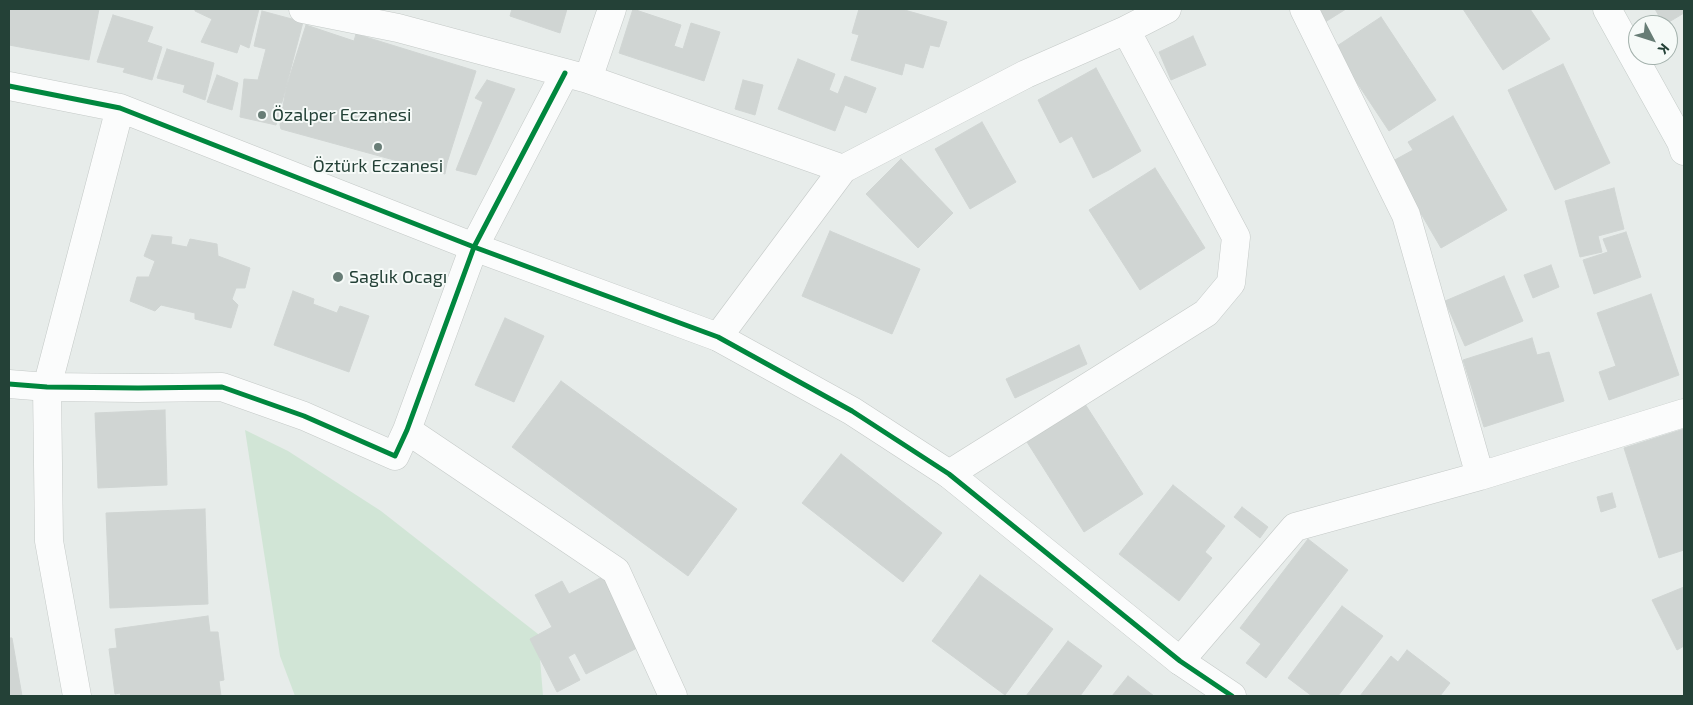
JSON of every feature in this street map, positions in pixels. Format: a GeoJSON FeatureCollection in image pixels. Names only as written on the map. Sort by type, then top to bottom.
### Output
{"type":"FeatureCollection","features":[{"type":"Feature","properties":{"kind":"street"},"geometry":{"type":"LineString","coordinates":[[303,9],[398,28],[576,76],[843,169]]}},
{"type":"Feature","properties":{"kind":"street"},"geometry":{"type":"LineString","coordinates":[[9,384],[47,387],[222,387],[304,416],[395,456],[407,430],[474,247],[576,76],[612,9]]}},
{"type":"Feature","properties":{"kind":"street"},"geometry":{"type":"LineString","coordinates":[[1304,9],[1406,215],[1480,476]]}},
{"type":"Feature","properties":{"kind":"street"},"geometry":{"type":"LineString","coordinates":[[1607,9],[1681,142],[1684,151]]}},
{"type":"Feature","properties":{"kind":"street"},"geometry":{"type":"LineString","coordinates":[[718,337],[843,169],[1026,74],[1126,30],[1163,10]]}},
{"type":"Feature","properties":{"kind":"street"},"geometry":{"type":"LineString","coordinates":[[949,474],[1206,313],[1231,283],[1236,237],[1126,30]]}},
{"type":"Feature","properties":{"kind":"street"},"geometry":{"type":"LineString","coordinates":[[9,86],[120,108],[474,247],[718,337],[852,410],[949,474],[1180,661],[1232,696]]}},
{"type":"Feature","properties":{"kind":"street"},"geometry":{"type":"LineString","coordinates":[[77,696],[49,541],[47,387],[120,108]]}},
{"type":"Feature","properties":{"kind":"street"},"geometry":{"type":"LineString","coordinates":[[1180,661],[1295,528],[1480,476],[1684,414]]}},
{"type":"Feature","properties":{"kind":"street"},"geometry":{"type":"LineString","coordinates":[[407,430],[616,571],[673,696]]}},
{"type":"Feature","properties":{"kind":"green space"},"geometry":{"type":"Polygon","coordinates":[[[245,430],[288,451],[381,511],[538,634],[543,696],[295,696],[280,656],[245,430]]]}},
{"type":"Feature","properties":{"kind":"building"},"geometry":{"type":"Polygon","coordinates":[[[9,9],[99,9],[89,60],[9,45],[9,9]]]}},
{"type":"Feature","properties":{"kind":"building"},"geometry":{"type":"Polygon","coordinates":[[[195,9],[259,9],[249,48],[240,44],[237,53],[201,42],[212,19],[195,11],[195,9]]]}},
{"type":"Feature","properties":{"kind":"building"},"geometry":{"type":"Polygon","coordinates":[[[512,9],[567,9],[560,33],[510,16],[512,9]]]}},
{"type":"Feature","properties":{"kind":"building"},"geometry":{"type":"Polygon","coordinates":[[[633,9],[681,25],[674,46],[683,49],[691,23],[720,32],[704,81],[619,53],[633,9]]]}},
{"type":"Feature","properties":{"kind":"building"},"geometry":{"type":"Polygon","coordinates":[[[859,9],[901,9],[947,22],[939,47],[930,45],[923,68],[905,63],[902,75],[851,60],[859,35],[852,33],[859,9]]]}},
{"type":"Feature","properties":{"kind":"building"},"geometry":{"type":"Polygon","coordinates":[[[1312,9],[1346,9],[1322,24],[1312,9]]]}},
{"type":"Feature","properties":{"kind":"building"},"geometry":{"type":"Polygon","coordinates":[[[1463,9],[1530,9],[1550,39],[1503,70],[1463,9]]]}},
{"type":"Feature","properties":{"kind":"building"},"geometry":{"type":"Polygon","coordinates":[[[1655,9],[1684,9],[1684,13],[1678,17],[1678,15],[1658,15],[1655,9]]]}},
{"type":"Feature","properties":{"kind":"building"},"geometry":{"type":"Polygon","coordinates":[[[262,11],[303,22],[276,125],[240,117],[244,79],[258,80],[266,49],[254,46],[262,11]]]}},
{"type":"Feature","properties":{"kind":"building"},"geometry":{"type":"Polygon","coordinates":[[[113,15],[153,27],[147,42],[162,47],[152,80],[123,72],[125,68],[97,62],[113,15]]]}},
{"type":"Feature","properties":{"kind":"building"},"geometry":{"type":"Polygon","coordinates":[[[1381,17],[1436,100],[1389,131],[1334,48],[1381,17]]]}},
{"type":"Feature","properties":{"kind":"building"},"geometry":{"type":"Polygon","coordinates":[[[306,25],[354,41],[356,34],[476,71],[445,174],[281,129],[286,88],[306,25]]]}},
{"type":"Feature","properties":{"kind":"building"},"geometry":{"type":"Polygon","coordinates":[[[1193,36],[1206,65],[1171,80],[1159,52],[1193,36]]]}},
{"type":"Feature","properties":{"kind":"building"},"geometry":{"type":"Polygon","coordinates":[[[167,49],[214,63],[205,100],[183,92],[185,85],[157,78],[167,49]]]}},
{"type":"Feature","properties":{"kind":"building"},"geometry":{"type":"Polygon","coordinates":[[[798,59],[835,74],[829,90],[838,94],[845,76],[876,88],[866,113],[845,105],[835,131],[778,109],[798,59]]]}},
{"type":"Feature","properties":{"kind":"building"},"geometry":{"type":"Polygon","coordinates":[[[1563,64],[1610,163],[1555,190],[1508,90],[1563,64]]]}},
{"type":"Feature","properties":{"kind":"building"},"geometry":{"type":"Polygon","coordinates":[[[1096,68],[1141,151],[1093,178],[1072,136],[1060,143],[1038,100],[1096,68]]]}},
{"type":"Feature","properties":{"kind":"building"},"geometry":{"type":"Polygon","coordinates":[[[217,75],[238,83],[232,110],[207,102],[217,75]]]}},
{"type":"Feature","properties":{"kind":"building"},"geometry":{"type":"Polygon","coordinates":[[[487,80],[515,89],[476,175],[456,170],[483,102],[475,98],[487,80]]]}},
{"type":"Feature","properties":{"kind":"building"},"geometry":{"type":"Polygon","coordinates":[[[743,80],[763,85],[755,115],[735,109],[743,80]]]}},
{"type":"Feature","properties":{"kind":"building"},"geometry":{"type":"Polygon","coordinates":[[[1453,116],[1507,210],[1441,248],[1391,162],[1413,150],[1408,142],[1453,116]]]}},
{"type":"Feature","properties":{"kind":"building"},"geometry":{"type":"Polygon","coordinates":[[[982,122],[1016,182],[970,209],[935,149],[982,122]]]}},
{"type":"Feature","properties":{"kind":"building"},"geometry":{"type":"Polygon","coordinates":[[[901,159],[953,213],[918,248],[866,194],[901,159]]]}},
{"type":"Feature","properties":{"kind":"building"},"geometry":{"type":"Polygon","coordinates":[[[1155,168],[1205,248],[1140,290],[1089,210],[1155,168]]]}},
{"type":"Feature","properties":{"kind":"building"},"geometry":{"type":"Polygon","coordinates":[[[1614,188],[1624,229],[1598,236],[1602,252],[1580,257],[1565,201],[1614,188]]]}},
{"type":"Feature","properties":{"kind":"building"},"geometry":{"type":"Polygon","coordinates":[[[830,231],[920,269],[892,334],[802,296],[830,231]]]}},
{"type":"Feature","properties":{"kind":"building"},"geometry":{"type":"Polygon","coordinates":[[[1626,232],[1641,277],[1594,294],[1583,260],[1608,252],[1603,239],[1626,232]]]}},
{"type":"Feature","properties":{"kind":"building"},"geometry":{"type":"Polygon","coordinates":[[[152,235],[172,237],[171,244],[187,247],[190,239],[217,244],[218,256],[250,268],[245,288],[236,288],[232,299],[238,305],[231,328],[195,319],[195,313],[161,305],[155,311],[130,301],[137,277],[149,277],[155,261],[144,256],[152,235]]]}},
{"type":"Feature","properties":{"kind":"building"},"geometry":{"type":"Polygon","coordinates":[[[1551,265],[1559,287],[1533,298],[1524,275],[1551,265]]]}},
{"type":"Feature","properties":{"kind":"building"},"geometry":{"type":"Polygon","coordinates":[[[1504,276],[1523,321],[1465,346],[1445,301],[1504,276]]]}},
{"type":"Feature","properties":{"kind":"building"},"geometry":{"type":"Polygon","coordinates":[[[293,291],[314,299],[313,304],[337,313],[340,306],[369,316],[349,372],[274,345],[293,291]]]}},
{"type":"Feature","properties":{"kind":"building"},"geometry":{"type":"Polygon","coordinates":[[[1651,294],[1679,375],[1609,400],[1599,372],[1616,366],[1597,313],[1651,294]]]}},
{"type":"Feature","properties":{"kind":"building"},"geometry":{"type":"Polygon","coordinates":[[[505,318],[544,336],[514,402],[475,385],[505,318]]]}},
{"type":"Feature","properties":{"kind":"building"},"geometry":{"type":"Polygon","coordinates":[[[1532,338],[1537,355],[1549,352],[1564,401],[1484,427],[1463,360],[1532,338]]]}},
{"type":"Feature","properties":{"kind":"building"},"geometry":{"type":"Polygon","coordinates":[[[1079,345],[1087,364],[1015,398],[1006,379],[1079,345]]]}},
{"type":"Feature","properties":{"kind":"building"},"geometry":{"type":"Polygon","coordinates":[[[561,381],[737,509],[688,576],[512,447],[561,381]]]}},
{"type":"Feature","properties":{"kind":"building"},"geometry":{"type":"Polygon","coordinates":[[[1085,404],[1143,494],[1084,532],[1027,442],[1085,404]]]}},
{"type":"Feature","properties":{"kind":"building"},"geometry":{"type":"Polygon","coordinates":[[[165,410],[167,485],[98,488],[95,413],[165,410]]]}},
{"type":"Feature","properties":{"kind":"building"},"geometry":{"type":"Polygon","coordinates":[[[1684,429],[1684,550],[1659,558],[1624,448],[1684,429]]]}},
{"type":"Feature","properties":{"kind":"building"},"geometry":{"type":"Polygon","coordinates":[[[841,454],[942,533],[903,582],[802,503],[841,454]]]}},
{"type":"Feature","properties":{"kind":"building"},"geometry":{"type":"Polygon","coordinates":[[[1173,485],[1225,526],[1205,552],[1212,558],[1179,601],[1119,554],[1173,485]]]}},
{"type":"Feature","properties":{"kind":"building"},"geometry":{"type":"Polygon","coordinates":[[[1612,493],[1616,507],[1601,512],[1597,497],[1612,493]]]}},
{"type":"Feature","properties":{"kind":"building"},"geometry":{"type":"Polygon","coordinates":[[[1242,507],[1268,527],[1260,538],[1234,517],[1242,507]]]}},
{"type":"Feature","properties":{"kind":"building"},"geometry":{"type":"Polygon","coordinates":[[[205,509],[208,604],[110,608],[106,513],[205,509]]]}},
{"type":"Feature","properties":{"kind":"building"},"geometry":{"type":"Polygon","coordinates":[[[1308,539],[1348,570],[1266,678],[1246,663],[1261,644],[1240,628],[1308,539]]]}},
{"type":"Feature","properties":{"kind":"building"},"geometry":{"type":"Polygon","coordinates":[[[980,575],[1053,629],[1005,695],[932,641],[980,575]]]}},
{"type":"Feature","properties":{"kind":"building"},"geometry":{"type":"Polygon","coordinates":[[[604,576],[641,646],[586,674],[575,653],[568,657],[580,680],[557,692],[530,639],[552,627],[535,595],[562,581],[569,594],[604,576]]]}},
{"type":"Feature","properties":{"kind":"building"},"geometry":{"type":"Polygon","coordinates":[[[1684,587],[1684,646],[1677,650],[1652,600],[1684,587]]]}},
{"type":"Feature","properties":{"kind":"building"},"geometry":{"type":"Polygon","coordinates":[[[1342,606],[1383,636],[1338,696],[1312,696],[1288,678],[1342,606]]]}},
{"type":"Feature","properties":{"kind":"building"},"geometry":{"type":"Polygon","coordinates":[[[208,616],[210,632],[218,632],[224,680],[219,681],[221,696],[121,696],[120,693],[115,694],[109,649],[117,648],[115,629],[208,616]]]}},
{"type":"Feature","properties":{"kind":"building"},"geometry":{"type":"Polygon","coordinates":[[[9,638],[12,638],[22,696],[9,696],[9,638]]]}},
{"type":"Feature","properties":{"kind":"building"},"geometry":{"type":"Polygon","coordinates":[[[1068,641],[1102,666],[1080,696],[1026,696],[1068,641]]]}},
{"type":"Feature","properties":{"kind":"building"},"geometry":{"type":"Polygon","coordinates":[[[1407,650],[1450,683],[1440,696],[1360,696],[1391,656],[1398,662],[1407,650]]]}},
{"type":"Feature","properties":{"kind":"building"},"geometry":{"type":"Polygon","coordinates":[[[1128,676],[1154,696],[1112,696],[1128,676]]]}},
{"type":"Feature","properties":{"kind":"cycle path"},"geometry":{"type":"LineString","coordinates":[[9,384],[47,387],[222,387],[304,416],[395,456],[407,430],[474,247],[565,73]]}},
{"type":"Feature","properties":{"kind":"cycle path"},"geometry":{"type":"LineString","coordinates":[[9,86],[120,108],[474,247],[718,337],[852,411],[949,474],[1180,661],[1232,696]]}},
{"type":"Feature","properties":{"kind":"place","name":"Özalper Eczanesi"},"geometry":{"type":"Point","coordinates":[262,115]}},
{"type":"Feature","properties":{"kind":"place","name":"Öztürk Eczanesi"},"geometry":{"type":"Point","coordinates":[378,147]}},
{"type":"Feature","properties":{"kind":"place","name":"Saglık Ocagı"},"geometry":{"type":"Point","coordinates":[338,277]}}]}
